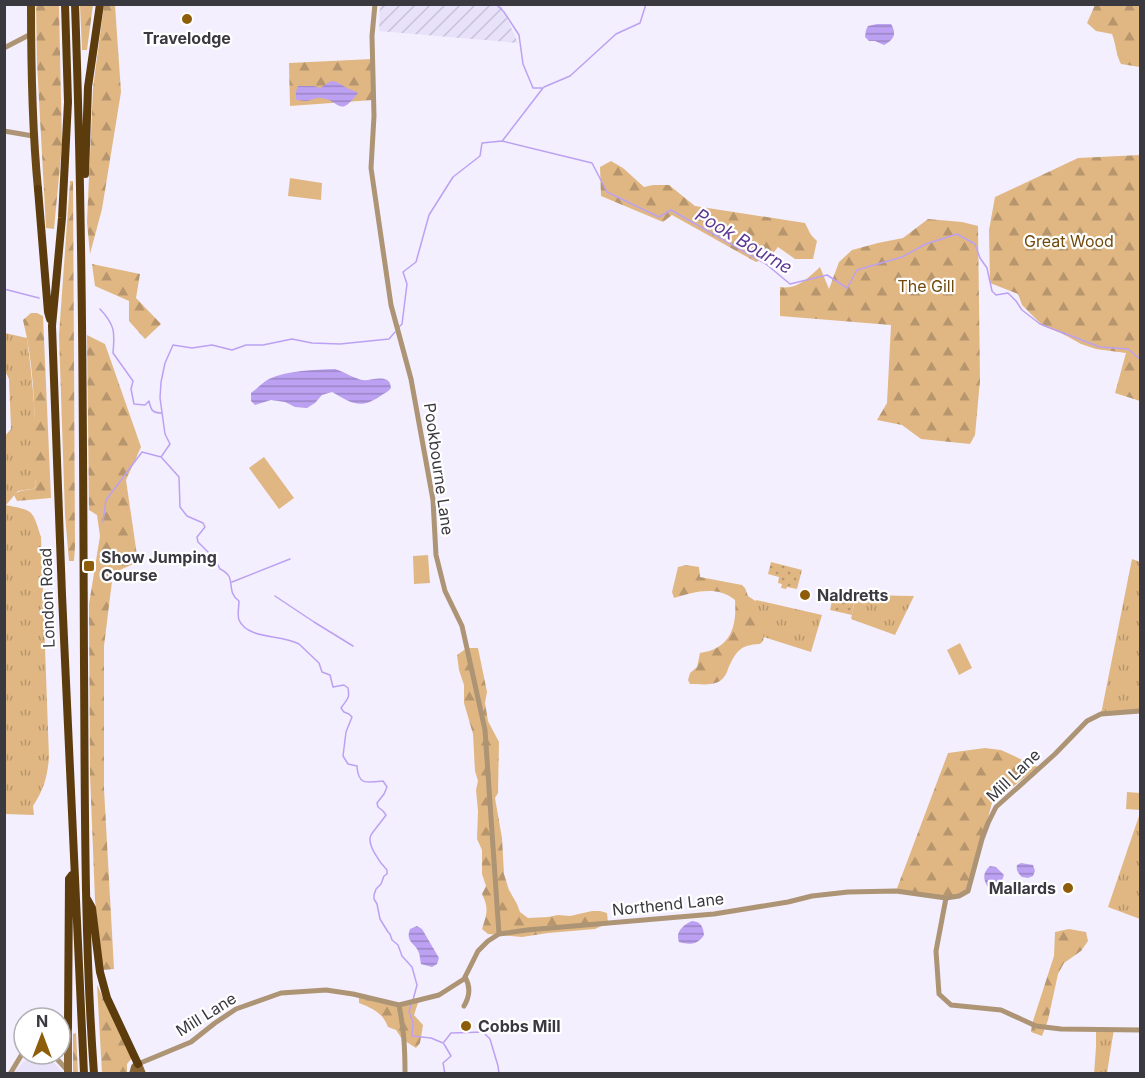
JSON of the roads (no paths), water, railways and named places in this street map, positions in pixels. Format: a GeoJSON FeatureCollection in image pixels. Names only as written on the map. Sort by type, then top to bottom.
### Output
{"type":"FeatureCollection","features":[{"type":"Feature","properties":{"kind":"highway"},"geometry":{"type":"LineString","coordinates":[[52,326],[62,218],[68,102],[65,4]]}},
{"type":"Feature","properties":{"kind":"highway"},"geometry":{"type":"LineString","coordinates":[[75,4],[79,101],[86,896],[94,1074]]}},
{"type":"Feature","properties":{"kind":"highway"},"geometry":{"type":"LineString","coordinates":[[80,201],[84,188],[88,87],[100,4]]}},
{"type":"Feature","properties":{"kind":"highway"},"geometry":{"type":"LineString","coordinates":[[38,189],[48,312],[52,326]]}},
{"type":"Feature","properties":{"kind":"highway","name":"London Road"},"geometry":{"type":"LineString","coordinates":[[52,326],[74,868]]}},
{"type":"Feature","properties":{"kind":"highway"},"geometry":{"type":"LineString","coordinates":[[68,1006],[69,879],[74,868]]}},
{"type":"Feature","properties":{"kind":"highway"},"geometry":{"type":"LineString","coordinates":[[74,868],[84,1074]]}},
{"type":"Feature","properties":{"kind":"highway"},"geometry":{"type":"LineString","coordinates":[[86,896],[92,908],[100,972],[107,998],[141,1069]]}},
{"type":"Feature","properties":{"kind":"main road"},"geometry":{"type":"LineString","coordinates":[[31,4],[30,64],[38,189]]}},
{"type":"Feature","properties":{"kind":"main road"},"geometry":{"type":"LineString","coordinates":[[133,1074],[135,1068],[141,1069]]}},
{"type":"Feature","properties":{"kind":"street","name":"Pookbourne Lane"},"geometry":{"type":"LineString","coordinates":[[375,4],[372,36],[374,116],[371,168],[391,304],[411,379],[433,500],[436,555],[445,591],[462,626],[485,730],[499,934]]}},
{"type":"Feature","properties":{"kind":"street"},"geometry":{"type":"LineString","coordinates":[[4,48],[31,34]]}},
{"type":"Feature","properties":{"kind":"street"},"geometry":{"type":"LineString","coordinates":[[4,131],[33,136]]}},
{"type":"Feature","properties":{"kind":"street","name":"Mill Lane"},"geometry":{"type":"LineString","coordinates":[[946,898],[959,896],[968,891],[982,838],[996,807],[1055,754],[1087,721],[1101,714],[1140,711]]}},
{"type":"Feature","properties":{"kind":"street","name":"Northend Lane"},"geometry":{"type":"LineString","coordinates":[[499,934],[714,914],[812,896],[848,892],[896,891],[946,898]]}},
{"type":"Feature","properties":{"kind":"street"},"geometry":{"type":"LineString","coordinates":[[946,898],[936,951],[939,994],[951,1005],[1001,1010],[1036,1026],[1061,1029],[1140,1030]]}},
{"type":"Feature","properties":{"kind":"street"},"geometry":{"type":"LineString","coordinates":[[405,1074],[406,1047],[399,1005],[439,995],[465,977],[478,951],[499,934]]}},
{"type":"Feature","properties":{"kind":"street"},"geometry":{"type":"LineString","coordinates":[[464,1006],[469,994],[469,986],[465,977]]}},
{"type":"Feature","properties":{"kind":"street","name":"Mill Lane"},"geometry":{"type":"LineString","coordinates":[[141,1069],[150,1060],[192,1042],[236,1009],[281,993],[326,990],[399,1005]]}},
{"type":"Feature","properties":{"kind":"waterway","name":"Pook Bourne"},"geometry":{"type":"LineString","coordinates":[[496,4],[519,35],[523,64],[533,88],[543,88],[503,140]]}},
{"type":"Feature","properties":{"kind":"waterway"},"geometry":{"type":"LineString","coordinates":[[544,87],[570,76],[616,34],[640,23],[646,4]]}},
{"type":"Feature","properties":{"kind":"waterway","name":"Pook Bourne"},"geometry":{"type":"LineString","coordinates":[[398,328],[402,324],[407,284],[403,272],[416,262],[429,215],[453,177],[480,156],[482,143],[502,141],[592,163],[607,192],[659,217],[671,210],[766,264],[790,284],[827,275],[847,288],[857,270],[902,257],[926,244],[957,234],[975,244],[987,268],[992,291],[996,295],[1008,293],[1022,310],[1040,324],[1100,347],[1128,349],[1140,359]]}},
{"type":"Feature","properties":{"kind":"waterway"},"geometry":{"type":"LineString","coordinates":[[4,289],[39,298]]}},
{"type":"Feature","properties":{"kind":"waterway"},"geometry":{"type":"LineString","coordinates":[[100,309],[113,329],[113,353],[133,381],[131,389],[134,404],[145,405],[149,401],[152,410],[162,413]]}},
{"type":"Feature","properties":{"kind":"waterway","name":"Pook Bourne"},"geometry":{"type":"LineString","coordinates":[[161,457],[170,444],[165,434],[160,398],[161,382],[165,363],[173,345],[192,348],[212,345],[232,350],[246,345],[263,345],[292,339],[312,343],[340,344],[389,339],[395,332]]}},
{"type":"Feature","properties":{"kind":"waterway"},"geometry":{"type":"LineString","coordinates":[[103,522],[106,500],[142,452],[161,457]]}},
{"type":"Feature","properties":{"kind":"waterway"},"geometry":{"type":"LineString","coordinates":[[162,458],[179,477],[180,507],[187,516],[203,523],[205,527],[197,537],[198,542],[215,559],[220,569],[229,576],[232,593],[239,601],[238,618],[243,626],[257,634],[299,644],[319,663],[322,672],[330,675],[333,687],[344,685],[348,688],[348,697],[341,708],[352,717],[346,732],[343,756],[348,764],[357,766],[361,780],[383,781],[387,787],[377,803],[386,815],[370,839],[375,854],[387,870],[387,874],[376,889],[374,899],[380,919],[392,940],[398,945],[402,956],[412,967],[417,985],[413,1000]]}},
{"type":"Feature","properties":{"kind":"waterway"},"geometry":{"type":"LineString","coordinates":[[232,582],[290,559]]}},
{"type":"Feature","properties":{"kind":"waterway"},"geometry":{"type":"LineString","coordinates":[[275,596],[353,646]]}},
{"type":"Feature","properties":{"kind":"waterway"},"geometry":{"type":"LineString","coordinates":[[411,1004],[409,1012],[413,1022],[412,1036],[431,1038],[443,1043]]}},
{"type":"Feature","properties":{"kind":"waterway"},"geometry":{"type":"LineString","coordinates":[[444,1042],[451,1033],[483,1032],[490,1039],[499,1074]]}},
{"type":"Feature","properties":{"kind":"waterway"},"geometry":{"type":"LineString","coordinates":[[444,1044],[451,1056],[443,1063],[445,1074]]}},
{"type":"Feature","properties":{"kind":"place","name":"Travelodge"},"geometry":{"type":"Point","coordinates":[187,19]}},
{"type":"Feature","properties":{"kind":"place","name":"Show Jumping Course"},"geometry":{"type":"Point","coordinates":[89,566]}},
{"type":"Feature","properties":{"kind":"place","name":"Naldretts"},"geometry":{"type":"Point","coordinates":[805,595]}},
{"type":"Feature","properties":{"kind":"place","name":"Mallards"},"geometry":{"type":"Point","coordinates":[1068,888]}},
{"type":"Feature","properties":{"kind":"place","name":"Cobbs Mill"},"geometry":{"type":"Point","coordinates":[466,1026]}},
{"type":"Feature","properties":{"kind":"park label","name":"Great Wood"},"geometry":{"type":"Point","coordinates":[1069,241]}},
{"type":"Feature","properties":{"kind":"park label","name":"The Gill"},"geometry":{"type":"Point","coordinates":[926,286]}}]}
